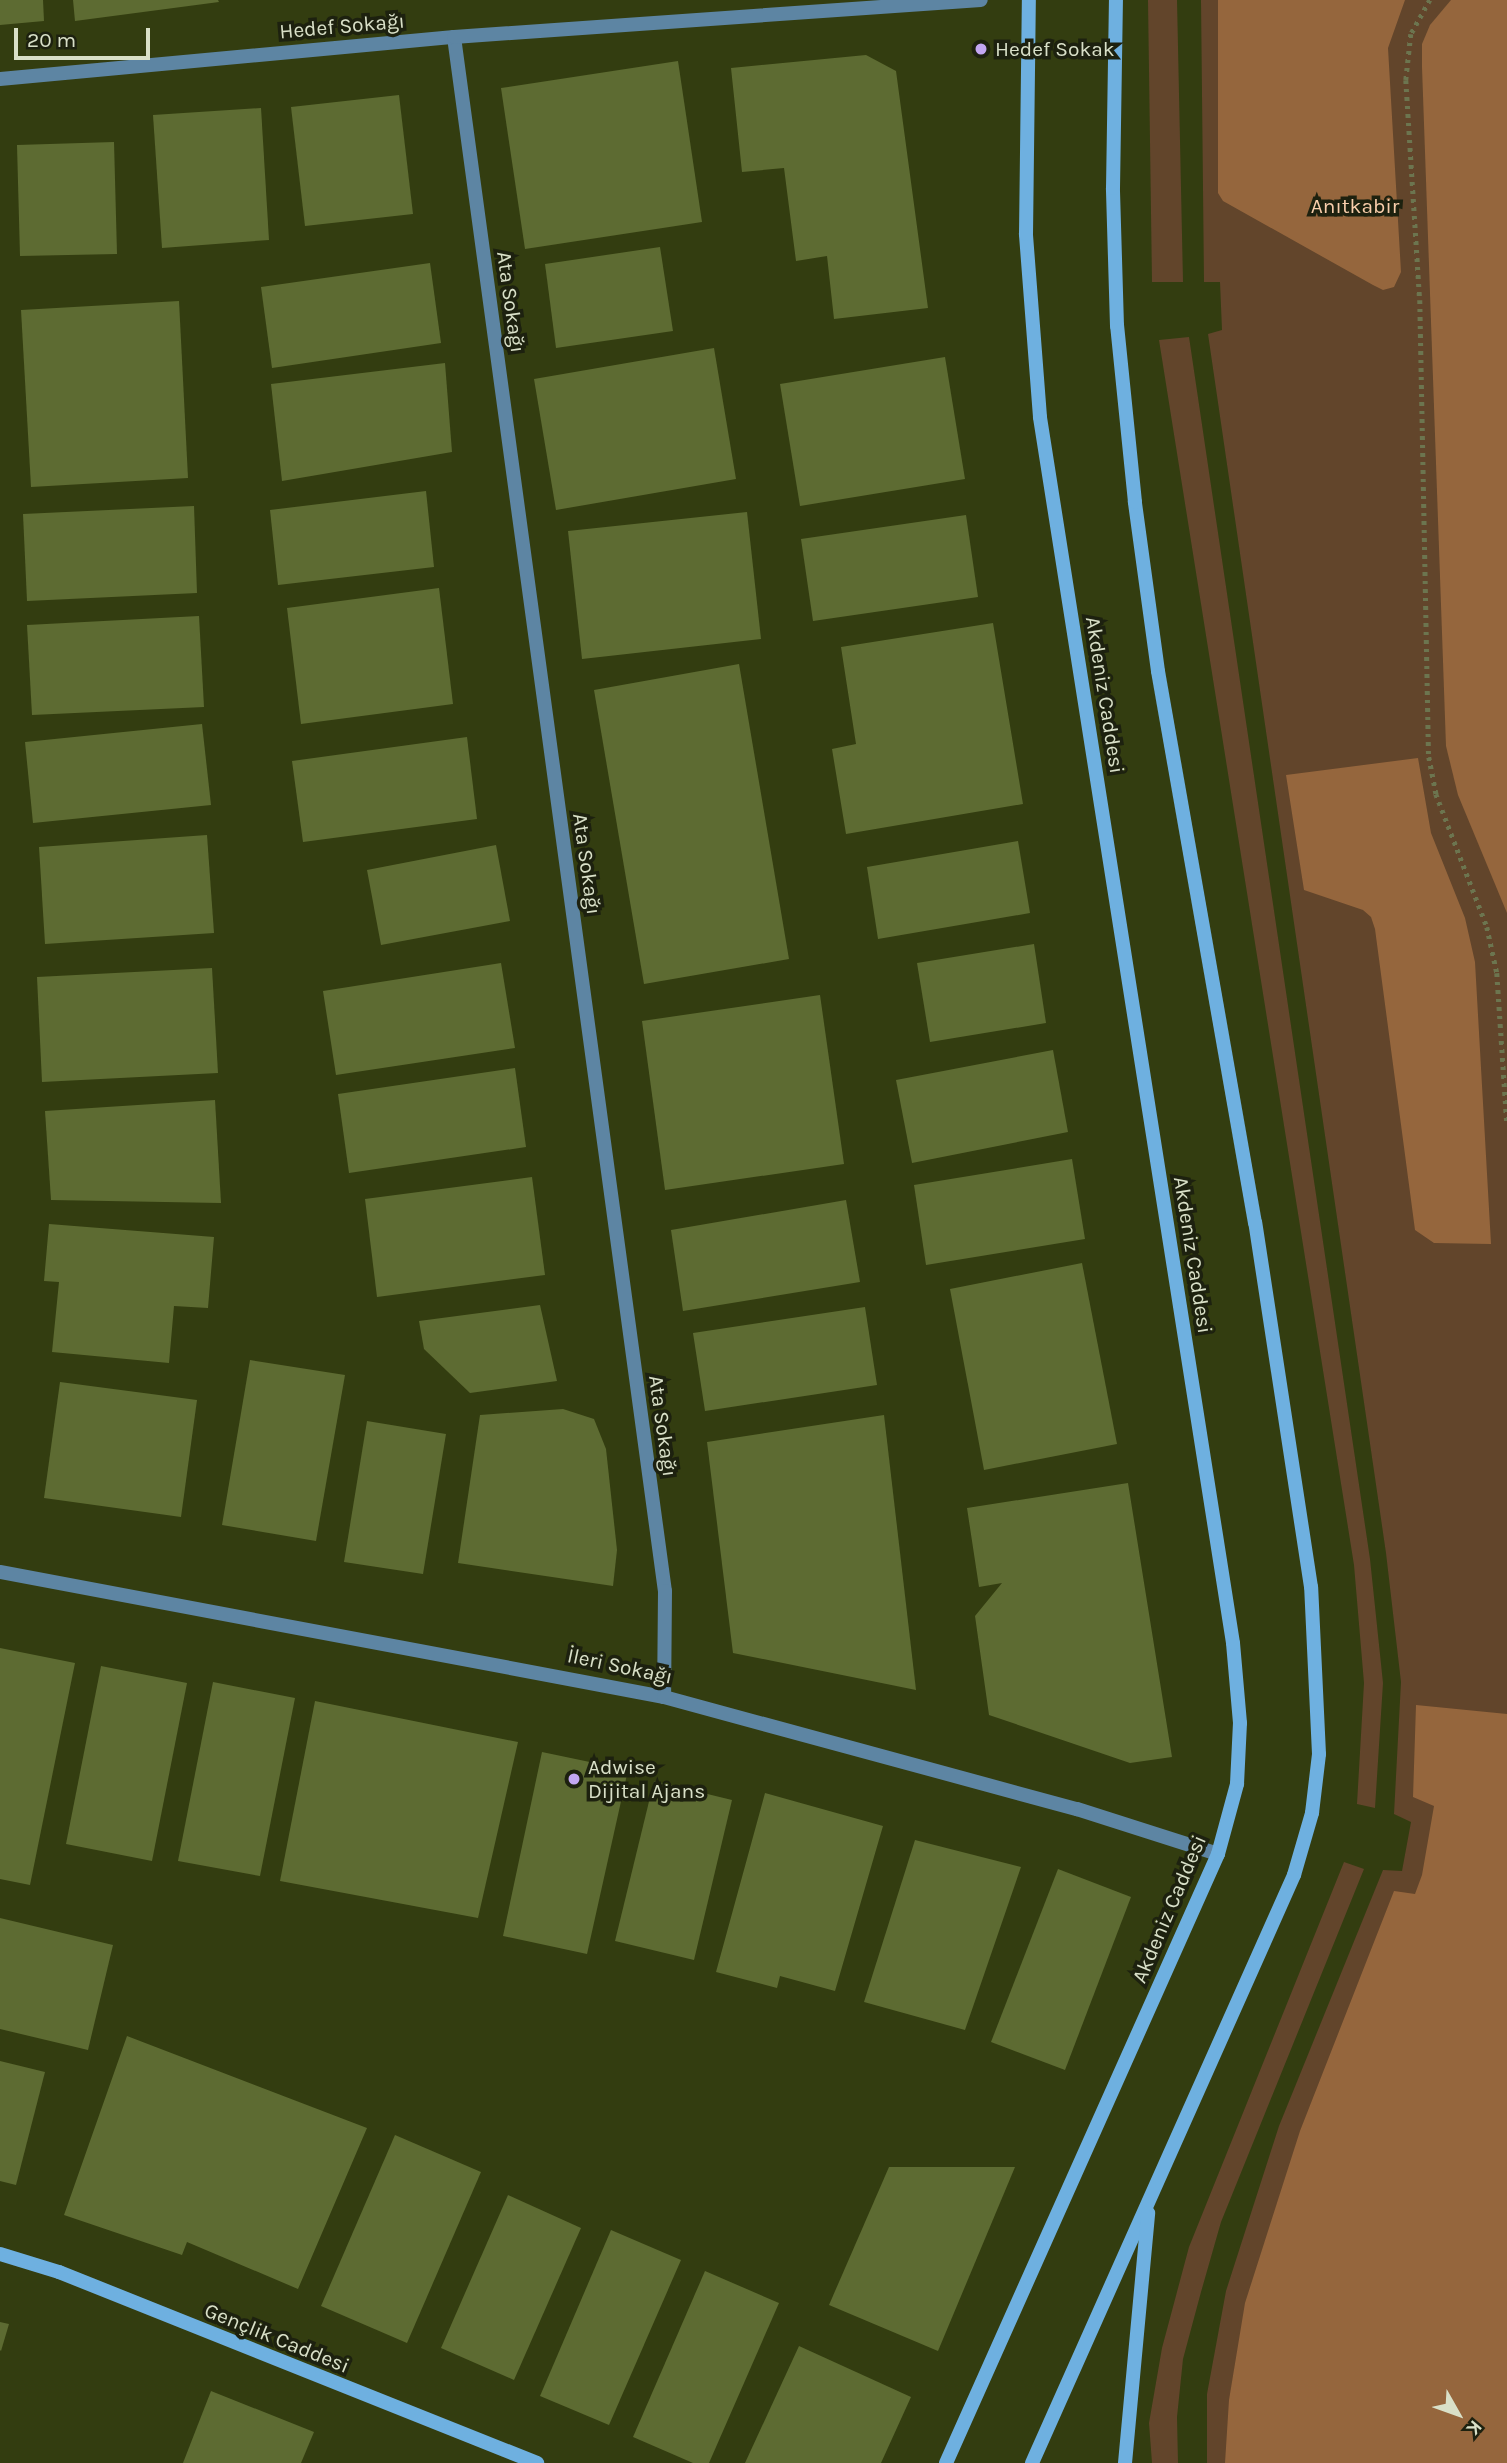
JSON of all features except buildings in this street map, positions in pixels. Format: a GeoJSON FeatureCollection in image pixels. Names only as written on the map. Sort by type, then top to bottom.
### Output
{"type":"FeatureCollection","features":[{"type":"Feature","properties":{"kind":"main road","name":"Akdeniz Caddesi"},"geometry":{"type":"LineString","coordinates":[[946,2463],[1045,2251],[1218,1854],[1237,1784],[1240,1723],[1233,1643],[1040,417],[1026,234],[1029,0]]}},
{"type":"Feature","properties":{"kind":"main road"},"geometry":{"type":"LineString","coordinates":[[1032,2463],[1294,1875],[1312,1813],[1319,1754],[1319,1689],[1311,1587],[1259,1250],[1158,671],[1135,502],[1117,326],[1113,188],[1116,0]]}},
{"type":"Feature","properties":{"kind":"main road"},"geometry":{"type":"LineString","coordinates":[[1125,2463],[1150,2201]]}},
{"type":"Feature","properties":{"kind":"main road","name":"Gençlik Caddesi"},"geometry":{"type":"LineString","coordinates":[[0,2254],[60,2272],[537,2463]]}},
{"type":"Feature","properties":{"kind":"street","name":"Hedef Sokağı"},"geometry":{"type":"LineString","coordinates":[[0,79],[454,37],[981,0]]}},
{"type":"Feature","properties":{"kind":"street","name":"Ata Sokağı"},"geometry":{"type":"LineString","coordinates":[[454,37],[665,1591],[664,1697]]}},
{"type":"Feature","properties":{"kind":"street","name":"İleri Sokağı"},"geometry":{"type":"LineString","coordinates":[[0,1572],[664,1697],[1077,1809],[1218,1854]]}},
{"type":"Feature","properties":{"kind":"path"},"geometry":{"type":"LineString","coordinates":[[1430,0],[1412,34],[1406,80],[1420,300],[1429,757],[1436,794],[1479,898],[1494,961],[1507,1124]]}},
{"type":"Feature","properties":{"kind":"green space"},"geometry":{"type":"Polygon","coordinates":[[[1148,0],[1177,0],[1183,282],[1152,282],[1148,0]]]}},
{"type":"Feature","properties":{"kind":"green space","name":"Anıtkabir"},"geometry":{"type":"Polygon","coordinates":[[[1201,0],[1507,0],[1507,2463],[1207,2463],[1207,2394],[1226,2291],[1279,2126],[1383,1870],[1402,1871],[1411,1822],[1394,1814],[1401,1682],[1386,1553],[1208,334],[1222,330],[1220,282],[1204,282],[1201,0]]]}},
{"type":"Feature","properties":{"kind":"green space"},"geometry":{"type":"Polygon","coordinates":[[[1218,0],[1405,0],[1388,48],[1401,272],[1394,287],[1383,290],[1373,285],[1223,201],[1218,193],[1218,0]]]}},
{"type":"Feature","properties":{"kind":"green space"},"geometry":{"type":"Polygon","coordinates":[[[1451,0],[1507,0],[1507,913],[1458,795],[1446,746],[1422,44],[1430,25],[1451,0]]]}},
{"type":"Feature","properties":{"kind":"green space"},"geometry":{"type":"Polygon","coordinates":[[[1189,337],[1370,1559],[1383,1683],[1375,1808],[1357,1804],[1364,1683],[1354,1565],[1159,340],[1189,337]]]}},
{"type":"Feature","properties":{"kind":"green space"},"geometry":{"type":"Polygon","coordinates":[[[1418,758],[1431,833],[1465,918],[1475,962],[1491,1244],[1434,1243],[1415,1230],[1375,929],[1371,917],[1363,910],[1304,890],[1286,775],[1418,758]]]}},
{"type":"Feature","properties":{"kind":"green space"},"geometry":{"type":"Polygon","coordinates":[[[1416,1705],[1507,1714],[1507,2463],[1225,2463],[1229,2400],[1245,2303],[1300,2131],[1394,1891],[1415,1894],[1422,1875],[1434,1806],[1413,1797],[1416,1705]]]}},
{"type":"Feature","properties":{"kind":"green space"},"geometry":{"type":"Polygon","coordinates":[[[1344,1862],[1364,1869],[1221,2222],[1201,2292],[1183,2359],[1177,2417],[1178,2463],[1152,2463],[1149,2423],[1162,2348],[1189,2247],[1344,1862]]]}},
{"type":"Feature","properties":{"kind":"place","name":"Hedef Sokak"},"geometry":{"type":"Point","coordinates":[981,49]}},
{"type":"Feature","properties":{"kind":"place","name":"Adwise Dijital Ajans"},"geometry":{"type":"Point","coordinates":[574,1779]}}]}
